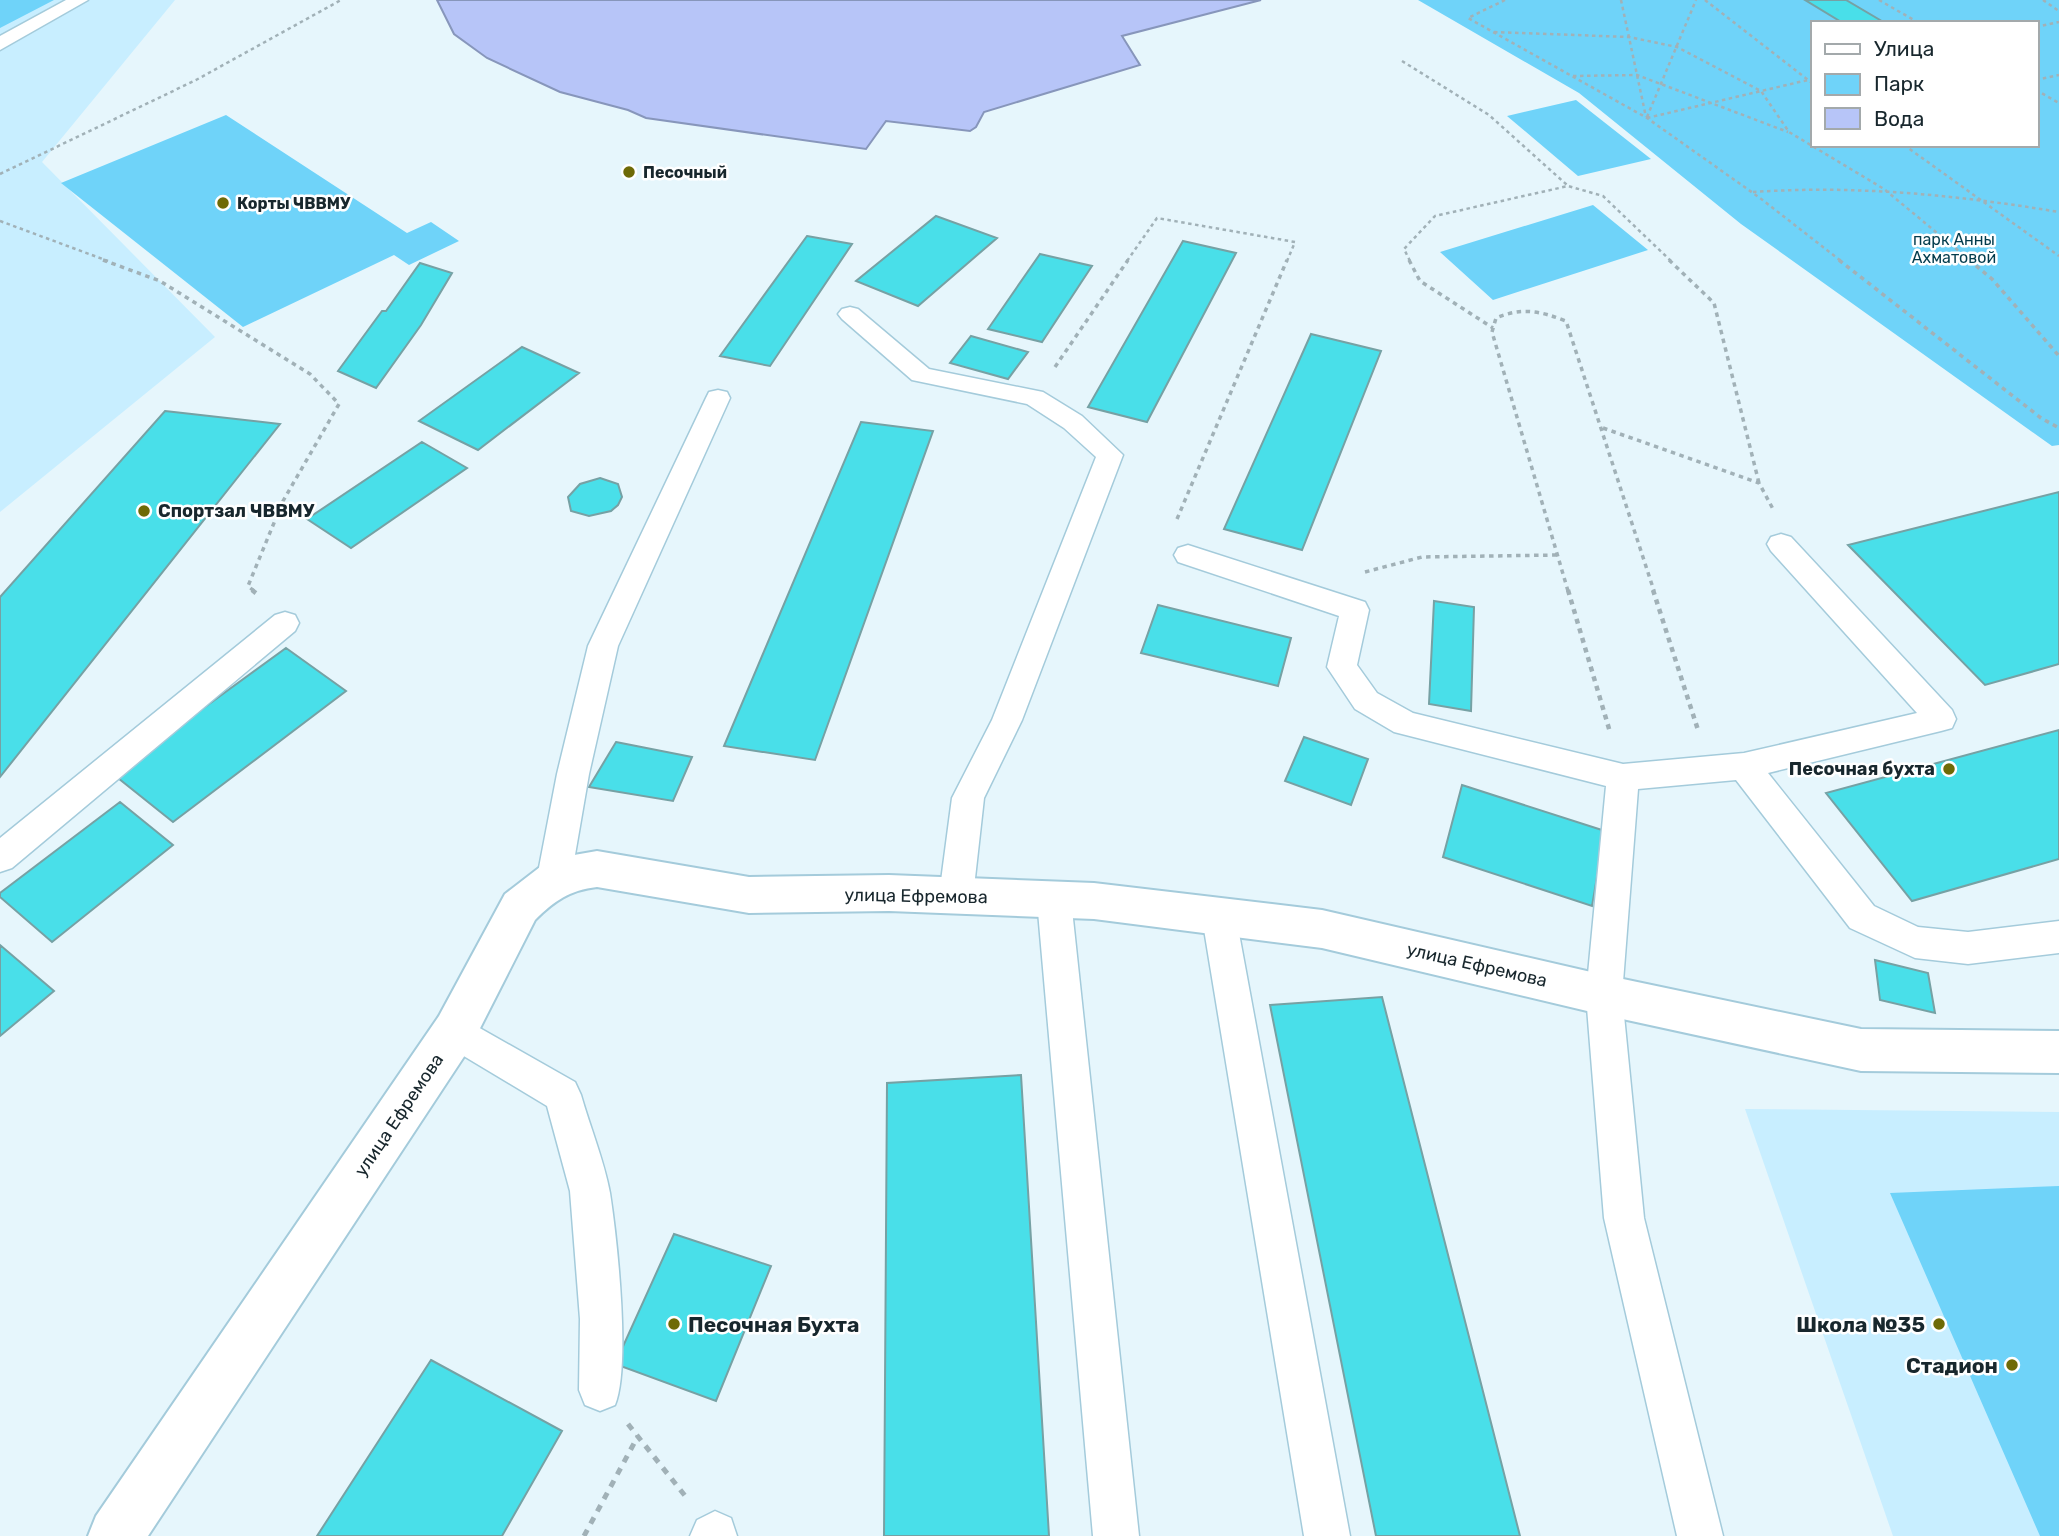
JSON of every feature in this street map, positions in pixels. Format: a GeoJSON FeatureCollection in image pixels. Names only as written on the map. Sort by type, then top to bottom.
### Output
{"type":"FeatureCollection","features":[{"type":"Feature","properties":{"kind":"street","name":"улица Ефремова"},"geometry":{"type":"LineString","coordinates":[[116,1536],[455,1031],[520,907],[554,878],[597,869],[749,895],[889,893],[1094,901],[1322,929],[1604,995],[1861,1050],[2059,1052]]}},
{"type":"Feature","properties":{"kind":"lane"},"geometry":{"type":"LineString","coordinates":[[0,44],[79,0]]}},
{"type":"Feature","properties":{"kind":"lane"},"geometry":{"type":"LineString","coordinates":[[850,314],[921,375],[1034,398],[1073,422],[1110,455],[1007,720],[968,798],[956,897]]}},
{"type":"Feature","properties":{"kind":"lane"},"geometry":{"type":"LineString","coordinates":[[554,878],[573,774],[603,646],[718,397]]}},
{"type":"Feature","properties":{"kind":"lane"},"geometry":{"type":"LineString","coordinates":[[1188,555],[1354,610],[1342,667],[1366,701],[1405,723],[1623,776],[1744,766],[1941,719],[1781,544]]}},
{"type":"Feature","properties":{"kind":"lane"},"geometry":{"type":"LineString","coordinates":[[0,858],[285,623]]}},
{"type":"Feature","properties":{"kind":"lane"},"geometry":{"type":"LineString","coordinates":[[1744,766],[1862,918],[1915,942],[1968,948],[2059,937]]}},
{"type":"Feature","properties":{"kind":"lane"},"geometry":{"type":"LineString","coordinates":[[1623,776],[1609,911],[1604,995],[1624,1218],[1700,1536]]}},
{"type":"Feature","properties":{"kind":"lane"},"geometry":{"type":"LineString","coordinates":[[1054,900],[1116,1536]]}},
{"type":"Feature","properties":{"kind":"lane"},"geometry":{"type":"LineString","coordinates":[[1219,917],[1327,1536]]}},
{"type":"Feature","properties":{"kind":"lane"},"geometry":{"type":"LineString","coordinates":[[455,1031],[562,1095],[590,1191],[601,1319],[600,1390]]}},
{"type":"Feature","properties":{"kind":"path"},"geometry":{"type":"LineString","coordinates":[[0,174],[196,80],[341,0]]}},
{"type":"Feature","properties":{"kind":"path"},"geometry":{"type":"LineString","coordinates":[[1505,0],[1468,18],[1647,118],[1752,192],[1923,323],[2041,418],[2059,428]]}},
{"type":"Feature","properties":{"kind":"path"},"geometry":{"type":"LineString","coordinates":[[1621,0],[1647,118]]}},
{"type":"Feature","properties":{"kind":"path"},"geometry":{"type":"LineString","coordinates":[[1647,118],[1696,0]]}},
{"type":"Feature","properties":{"kind":"path"},"geometry":{"type":"LineString","coordinates":[[1705,0],[1811,81]]}},
{"type":"Feature","properties":{"kind":"path"},"geometry":{"type":"LineString","coordinates":[[1879,0],[1916,21]]}},
{"type":"Feature","properties":{"kind":"path"},"geometry":{"type":"LineString","coordinates":[[2043,0],[2059,11]]}},
{"type":"Feature","properties":{"kind":"path"},"geometry":{"type":"LineString","coordinates":[[2038,27],[2059,22]]}},
{"type":"Feature","properties":{"kind":"path"},"geometry":{"type":"LineString","coordinates":[[1493,33],[1629,37],[1676,47],[1760,92],[1788,132]]}},
{"type":"Feature","properties":{"kind":"path"},"geometry":{"type":"LineString","coordinates":[[1402,61],[1489,115],[1568,186],[1603,196],[1714,303],[1759,483],[1772,506],[1781,544]]}},
{"type":"Feature","properties":{"kind":"path"},"geometry":{"type":"LineString","coordinates":[[1571,76],[1637,75],[1662,82],[1707,104],[1788,132],[1811,146]]}},
{"type":"Feature","properties":{"kind":"path"},"geometry":{"type":"LineString","coordinates":[[2038,80],[2059,75]]}},
{"type":"Feature","properties":{"kind":"path"},"geometry":{"type":"LineString","coordinates":[[1647,118],[1811,81]]}},
{"type":"Feature","properties":{"kind":"path"},"geometry":{"type":"LineString","coordinates":[[2038,91],[2059,103]]}},
{"type":"Feature","properties":{"kind":"path"},"geometry":{"type":"LineString","coordinates":[[1813,147],[1884,189],[1992,279],[2059,356]]}},
{"type":"Feature","properties":{"kind":"path"},"geometry":{"type":"LineString","coordinates":[[1907,147],[2059,256]]}},
{"type":"Feature","properties":{"kind":"path"},"geometry":{"type":"LineString","coordinates":[[1493,328],[1420,281],[1404,249],[1435,216],[1568,186]]}},
{"type":"Feature","properties":{"kind":"path"},"geometry":{"type":"LineString","coordinates":[[1752,192],[1807,187],[1884,189],[1980,198],[2059,212]]}},
{"type":"Feature","properties":{"kind":"path"},"geometry":{"type":"LineString","coordinates":[[1034,398],[1157,218],[1295,242],[1175,524]]}},
{"type":"Feature","properties":{"kind":"path"},"geometry":{"type":"LineString","coordinates":[[0,221],[160,281],[255,343],[310,374],[338,404],[283,501],[248,586],[285,623]]}},
{"type":"Feature","properties":{"kind":"path"},"geometry":{"type":"LineString","coordinates":[[1623,776],[1493,328],[1496,318],[1516,308],[1538,310],[1566,321],[1603,428],[1710,769]]}},
{"type":"Feature","properties":{"kind":"path"},"geometry":{"type":"LineString","coordinates":[[1603,428],[1759,483]]}},
{"type":"Feature","properties":{"kind":"path"},"geometry":{"type":"LineString","coordinates":[[1333,603],[1345,577],[1422,556],[1558,555]]}},
{"type":"Feature","properties":{"kind":"path"},"geometry":{"type":"LineString","coordinates":[[600,1390],[714,1535]]}},
{"type":"Feature","properties":{"kind":"path"},"geometry":{"type":"LineString","coordinates":[[584,1536],[638,1436]]}},
{"type":"Feature","properties":{"kind":"shaded area"},"geometry":{"type":"Polygon","coordinates":[[[0,0],[175,0],[42,162],[215,337],[0,512],[0,0]]]}},
{"type":"Feature","properties":{"kind":"shaded area","name":"Школа №35"},"geometry":{"type":"Polygon","coordinates":[[[1745,1109],[2059,1112],[2059,1536],[1893,1536],[1745,1109]]]}},
{"type":"Feature","properties":{"kind":"green space"},"geometry":{"type":"Polygon","coordinates":[[[0,0],[54,0],[0,28],[0,0]]]}},
{"type":"Feature","properties":{"kind":"green space","name":"парк Анны Ахматовой"},"geometry":{"type":"Polygon","coordinates":[[[1418,0],[2059,0],[2059,445],[2052,446],[1741,224],[1579,93],[1418,0]]]}},
{"type":"Feature","properties":{"kind":"green space"},"geometry":{"type":"Polygon","coordinates":[[[1576,100],[1651,159],[1578,176],[1507,116],[1576,100]]]}},
{"type":"Feature","properties":{"kind":"green space","name":"Корты ЧВВМУ"},"geometry":{"type":"Polygon","coordinates":[[[226,115],[407,233],[431,222],[459,241],[409,265],[394,255],[243,327],[61,183],[226,115]]]}},
{"type":"Feature","properties":{"kind":"green space"},"geometry":{"type":"Polygon","coordinates":[[[1593,205],[1648,250],[1493,300],[1440,252],[1593,205]]]}},
{"type":"Feature","properties":{"kind":"green space","name":"Стадион"},"geometry":{"type":"Polygon","coordinates":[[[2059,1186],[2059,1536],[2040,1536],[1890,1193],[2059,1186]]]}},
{"type":"Feature","properties":{"kind":"water"},"geometry":{"type":"Polygon","coordinates":[[[437,0],[1261,0],[1122,36],[1140,65],[984,112],[976,127],[970,131],[886,121],[866,149],[646,118],[628,110],[560,92],[487,58],[454,34],[437,0]]]}},
{"type":"Feature","properties":{"kind":"building"},"geometry":{"type":"Polygon","coordinates":[[[1805,0],[1846,0],[1882,21],[1840,21],[1805,0]]]}},
{"type":"Feature","properties":{"kind":"building"},"geometry":{"type":"Polygon","coordinates":[[[936,216],[997,238],[918,306],[856,281],[936,216]]]}},
{"type":"Feature","properties":{"kind":"building"},"geometry":{"type":"Polygon","coordinates":[[[807,236],[852,244],[770,366],[720,356],[807,236]]]}},
{"type":"Feature","properties":{"kind":"building"},"geometry":{"type":"Polygon","coordinates":[[[1183,241],[1236,253],[1147,422],[1088,407],[1183,241]]]}},
{"type":"Feature","properties":{"kind":"building"},"geometry":{"type":"Polygon","coordinates":[[[1040,254],[1092,266],[1042,342],[988,329],[1040,254]]]}},
{"type":"Feature","properties":{"kind":"building"},"geometry":{"type":"Polygon","coordinates":[[[420,263],[452,273],[421,325],[376,388],[338,371],[382,311],[386,311],[420,263]]]}},
{"type":"Feature","properties":{"kind":"building"},"geometry":{"type":"Polygon","coordinates":[[[1311,334],[1381,351],[1302,550],[1224,529],[1311,334]]]}},
{"type":"Feature","properties":{"kind":"building"},"geometry":{"type":"Polygon","coordinates":[[[971,336],[1028,352],[1008,379],[950,363],[971,336]]]}},
{"type":"Feature","properties":{"kind":"building"},"geometry":{"type":"Polygon","coordinates":[[[522,347],[579,373],[478,450],[419,421],[522,347]]]}},
{"type":"Feature","properties":{"kind":"building","name":"Спортзал ЧВВМУ"},"geometry":{"type":"Polygon","coordinates":[[[165,411],[280,424],[0,777],[0,597],[165,411]]]}},
{"type":"Feature","properties":{"kind":"building"},"geometry":{"type":"Polygon","coordinates":[[[861,422],[933,431],[815,760],[724,746],[861,422]]]}},
{"type":"Feature","properties":{"kind":"building"},"geometry":{"type":"Polygon","coordinates":[[[422,442],[467,468],[351,548],[307,519],[422,442]]]}},
{"type":"Feature","properties":{"kind":"building"},"geometry":{"type":"Polygon","coordinates":[[[600,478],[618,484],[622,497],[618,505],[611,511],[589,516],[571,511],[568,497],[580,484],[600,478]]]}},
{"type":"Feature","properties":{"kind":"building"},"geometry":{"type":"Polygon","coordinates":[[[2059,492],[2059,664],[1985,685],[1848,545],[2059,492]]]}},
{"type":"Feature","properties":{"kind":"building"},"geometry":{"type":"Polygon","coordinates":[[[1434,601],[1474,607],[1471,711],[1429,704],[1434,601]]]}},
{"type":"Feature","properties":{"kind":"building"},"geometry":{"type":"Polygon","coordinates":[[[1158,605],[1291,638],[1278,686],[1141,653],[1158,605]]]}},
{"type":"Feature","properties":{"kind":"building"},"geometry":{"type":"Polygon","coordinates":[[[286,648],[346,691],[173,822],[113,774],[286,648]]]}},
{"type":"Feature","properties":{"kind":"building"},"geometry":{"type":"Polygon","coordinates":[[[2059,730],[2059,859],[1912,901],[1826,793],[2059,730]]]}},
{"type":"Feature","properties":{"kind":"building"},"geometry":{"type":"Polygon","coordinates":[[[1304,737],[1368,759],[1351,805],[1285,781],[1304,737]]]}},
{"type":"Feature","properties":{"kind":"building"},"geometry":{"type":"Polygon","coordinates":[[[616,742],[692,757],[673,801],[589,787],[616,742]]]}},
{"type":"Feature","properties":{"kind":"building"},"geometry":{"type":"Polygon","coordinates":[[[1462,785],[1605,831],[1592,906],[1443,857],[1462,785]]]}},
{"type":"Feature","properties":{"kind":"building"},"geometry":{"type":"Polygon","coordinates":[[[120,802],[173,845],[52,942],[0,897],[0,893],[120,802]]]}},
{"type":"Feature","properties":{"kind":"building"},"geometry":{"type":"Polygon","coordinates":[[[0,945],[54,991],[0,1036],[0,945]]]}},
{"type":"Feature","properties":{"kind":"building"},"geometry":{"type":"Polygon","coordinates":[[[1875,960],[1928,973],[1935,1013],[1880,1000],[1875,960]]]}},
{"type":"Feature","properties":{"kind":"building"},"geometry":{"type":"Polygon","coordinates":[[[1382,997],[1520,1536],[1376,1536],[1270,1005],[1382,997]]]}},
{"type":"Feature","properties":{"kind":"building"},"geometry":{"type":"Polygon","coordinates":[[[1021,1075],[1049,1536],[884,1536],[887,1083],[1021,1075]]]}},
{"type":"Feature","properties":{"kind":"building"},"geometry":{"type":"Polygon","coordinates":[[[674,1234],[771,1266],[716,1401],[615,1364],[674,1234]]]}},
{"type":"Feature","properties":{"kind":"building"},"geometry":{"type":"Polygon","coordinates":[[[431,1360],[562,1431],[502,1536],[317,1536],[431,1360]]]}},
{"type":"Feature","properties":{"kind":"place","name":"Песочный"},"geometry":{"type":"Point","coordinates":[629,172]}},
{"type":"Feature","properties":{"kind":"place","name":"Корты ЧВВМУ"},"geometry":{"type":"Point","coordinates":[223,203]}},
{"type":"Feature","properties":{"kind":"place","name":"Спортзал ЧВВМУ"},"geometry":{"type":"Point","coordinates":[144,511]}},
{"type":"Feature","properties":{"kind":"place","name":"Песочная бухта"},"geometry":{"type":"Point","coordinates":[1949,769]}},
{"type":"Feature","properties":{"kind":"place","name":"Песочная Бухта"},"geometry":{"type":"Point","coordinates":[674,1324]}},
{"type":"Feature","properties":{"kind":"place","name":"Школа №35"},"geometry":{"type":"Point","coordinates":[1939,1324]}},
{"type":"Feature","properties":{"kind":"place","name":"Стадион"},"geometry":{"type":"Point","coordinates":[2012,1365]}}]}
